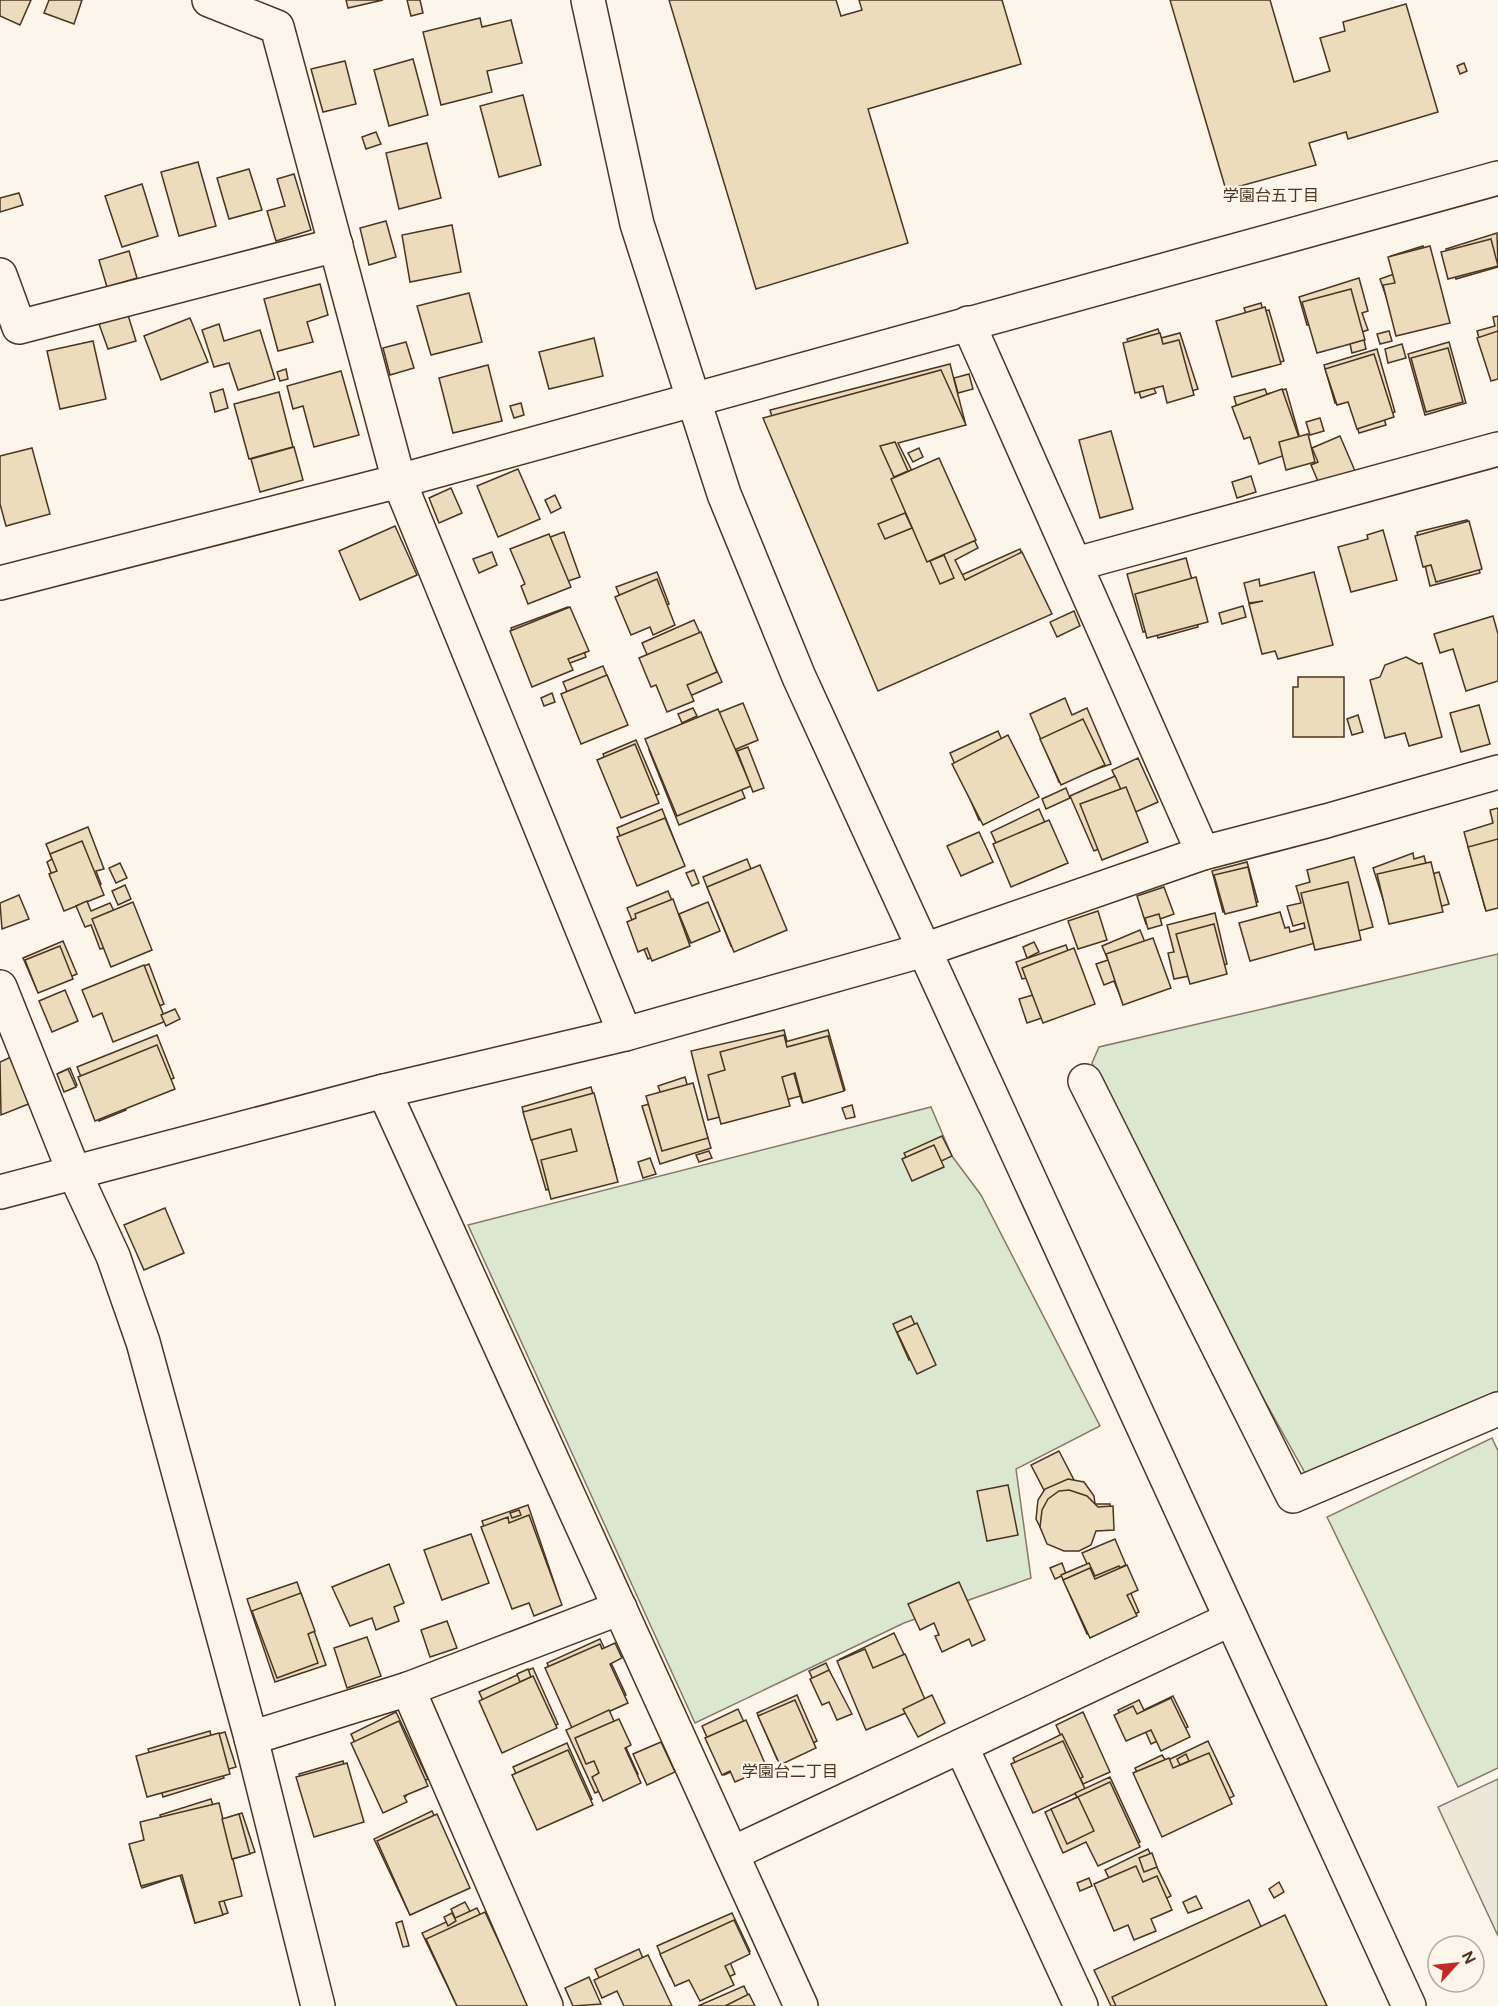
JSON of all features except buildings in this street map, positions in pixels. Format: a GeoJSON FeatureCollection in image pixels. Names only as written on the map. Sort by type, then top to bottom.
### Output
{"type":"FeatureCollection","features":[{"type":"Feature","properties":{"kind":"street"},"geometry":{"type":"LineString","coordinates":[[209,0],[277,27],[399,481],[625,1034]]}},
{"type":"Feature","properties":{"kind":"street"},"geometry":{"type":"LineString","coordinates":[[588,0],[637,224],[724,494],[799,677],[1409,2006]]}},
{"type":"Feature","properties":{"kind":"street"},"geometry":{"type":"LineString","coordinates":[[0,583],[399,481],[1498,178]]}},
{"type":"Feature","properties":{"kind":"street"},"geometry":{"type":"LineString","coordinates":[[0,275],[9,330],[336,245]]}},
{"type":"Feature","properties":{"kind":"street"},"geometry":{"type":"LineString","coordinates":[[968,323],[1203,852]]}},
{"type":"Feature","properties":{"kind":"street"},"geometry":{"type":"LineString","coordinates":[[1076,564],[1498,449]]}},
{"type":"Feature","properties":{"kind":"street"},"geometry":{"type":"LineString","coordinates":[[0,1192],[384,1091],[625,1034],[924,950],[1203,852],[1326,821],[1498,772]]}},
{"type":"Feature","properties":{"kind":"street"},"geometry":{"type":"LineString","coordinates":[[0,987],[74,1172],[113,1256],[144,1342],[251,1738],[318,2006]]}},
{"type":"Feature","properties":{"kind":"street"},"geometry":{"type":"LineString","coordinates":[[1085,1081],[1293,1496],[1498,1409]]}},
{"type":"Feature","properties":{"kind":"street"},"geometry":{"type":"LineString","coordinates":[[384,1091],[801,2006]]}},
{"type":"Feature","properties":{"kind":"street"},"geometry":{"type":"LineString","coordinates":[[251,1738],[408,1689],[620,1608]]}},
{"type":"Feature","properties":{"kind":"street"},"geometry":{"type":"LineString","coordinates":[[733,1853],[1231,1619]]}},
{"type":"Feature","properties":{"kind":"street"},"geometry":{"type":"LineString","coordinates":[[408,1689],[546,2006]]}},
{"type":"Feature","properties":{"kind":"street"},"geometry":{"type":"LineString","coordinates":[[961,1746],[1081,2006]]}},
{"type":"Feature","properties":{"kind":"green space"},"geometry":{"type":"Polygon","coordinates":[[[1498,954],[1498,1409],[1314,1489],[1190,1267],[1092,1063],[1099,1047],[1498,954]]]}},
{"type":"Feature","properties":{"kind":"green space"},"geometry":{"type":"Polygon","coordinates":[[[931,1107],[952,1156],[981,1195],[1100,1426],[1016,1469],[1031,1578],[904,1623],[695,1723],[468,1225],[931,1107]]]}},
{"type":"Feature","properties":{"kind":"green space"},"geometry":{"type":"Polygon","coordinates":[[[1492,1438],[1498,1451],[1498,1768],[1458,1787],[1327,1517],[1492,1438]]]}},
{"type":"Feature","properties":{"kind":"shaded area"},"geometry":{"type":"Polygon","coordinates":[[[1498,1779],[1498,1936],[1438,1807],[1498,1779]]]}},
{"type":"Feature","properties":{"kind":"district","name":"学園台五丁目"},"geometry":{"type":"Point","coordinates":[1271,195]}},
{"type":"Feature","properties":{"kind":"district","name":"学園台二丁目"},"geometry":{"type":"Point","coordinates":[790,1771]}}]}
